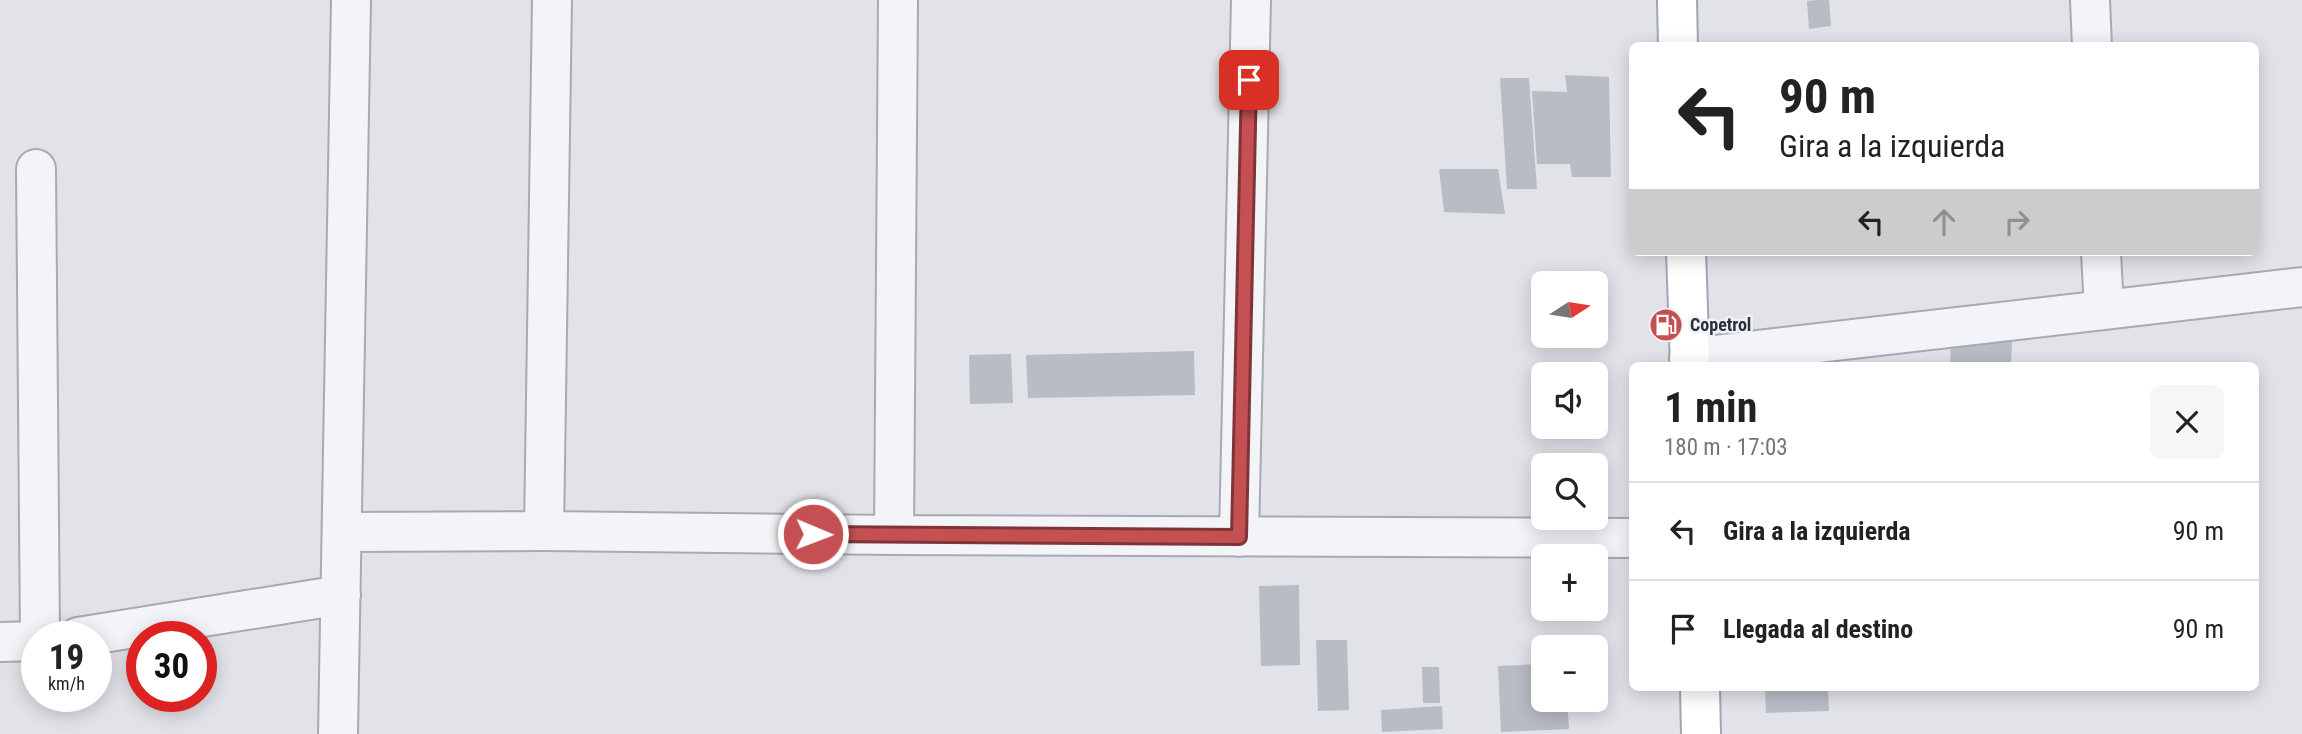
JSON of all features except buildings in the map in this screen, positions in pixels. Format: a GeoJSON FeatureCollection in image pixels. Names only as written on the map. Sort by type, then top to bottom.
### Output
{"type":"FeatureCollection","features":[{"type":"Feature","properties":{"kind":"main road"},"geometry":{"type":"LineString","coordinates":[[1677,0],[1678,42]]}},
{"type":"Feature","properties":{"kind":"main road"},"geometry":{"type":"LineString","coordinates":[[1686,256],[1689,362]]}},
{"type":"Feature","properties":{"kind":"main road"},"geometry":{"type":"LineString","coordinates":[[1700,691],[1701,734]]}},
{"type":"Feature","properties":{"kind":"street"},"geometry":{"type":"LineString","coordinates":[[338,734],[351,0]]}},
{"type":"Feature","properties":{"kind":"street"},"geometry":{"type":"LineString","coordinates":[[544,531],[552,0]]}},
{"type":"Feature","properties":{"kind":"street"},"geometry":{"type":"LineString","coordinates":[[894,535],[898,0]]}},
{"type":"Feature","properties":{"kind":"street"},"geometry":{"type":"LineString","coordinates":[[1239,537],[1251,0]]}},
{"type":"Feature","properties":{"kind":"street"},"geometry":{"type":"LineString","coordinates":[[2090,0],[2092,42]]}},
{"type":"Feature","properties":{"kind":"street"},"geometry":{"type":"LineString","coordinates":[[36,169],[39,621]]}},
{"type":"Feature","properties":{"kind":"street"},"geometry":{"type":"LineString","coordinates":[[2101,256],[2104,310]]}},
{"type":"Feature","properties":{"kind":"street"},"geometry":{"type":"LineString","coordinates":[[1689,362],[2302,287]]}},
{"type":"Feature","properties":{"kind":"street"},"geometry":{"type":"LineString","coordinates":[[343,532],[1629,538]]}},
{"type":"Feature","properties":{"kind":"street"},"geometry":{"type":"LineString","coordinates":[[112,632],[341,595]]}},
{"type":"Feature","properties":{"kind":"street"},"geometry":{"type":"LineString","coordinates":[[0,642],[21,640]]}},
{"type":"Feature","properties":{"kind":"place","name":"Copetrol"},"geometry":{"type":"Point","coordinates":[1666,325]}},
{"type":"Feature","properties":{"kind":"route"},"geometry":{"type":"LineString","coordinates":[[813,534],[1239,537],[1249,80]]}}]}
